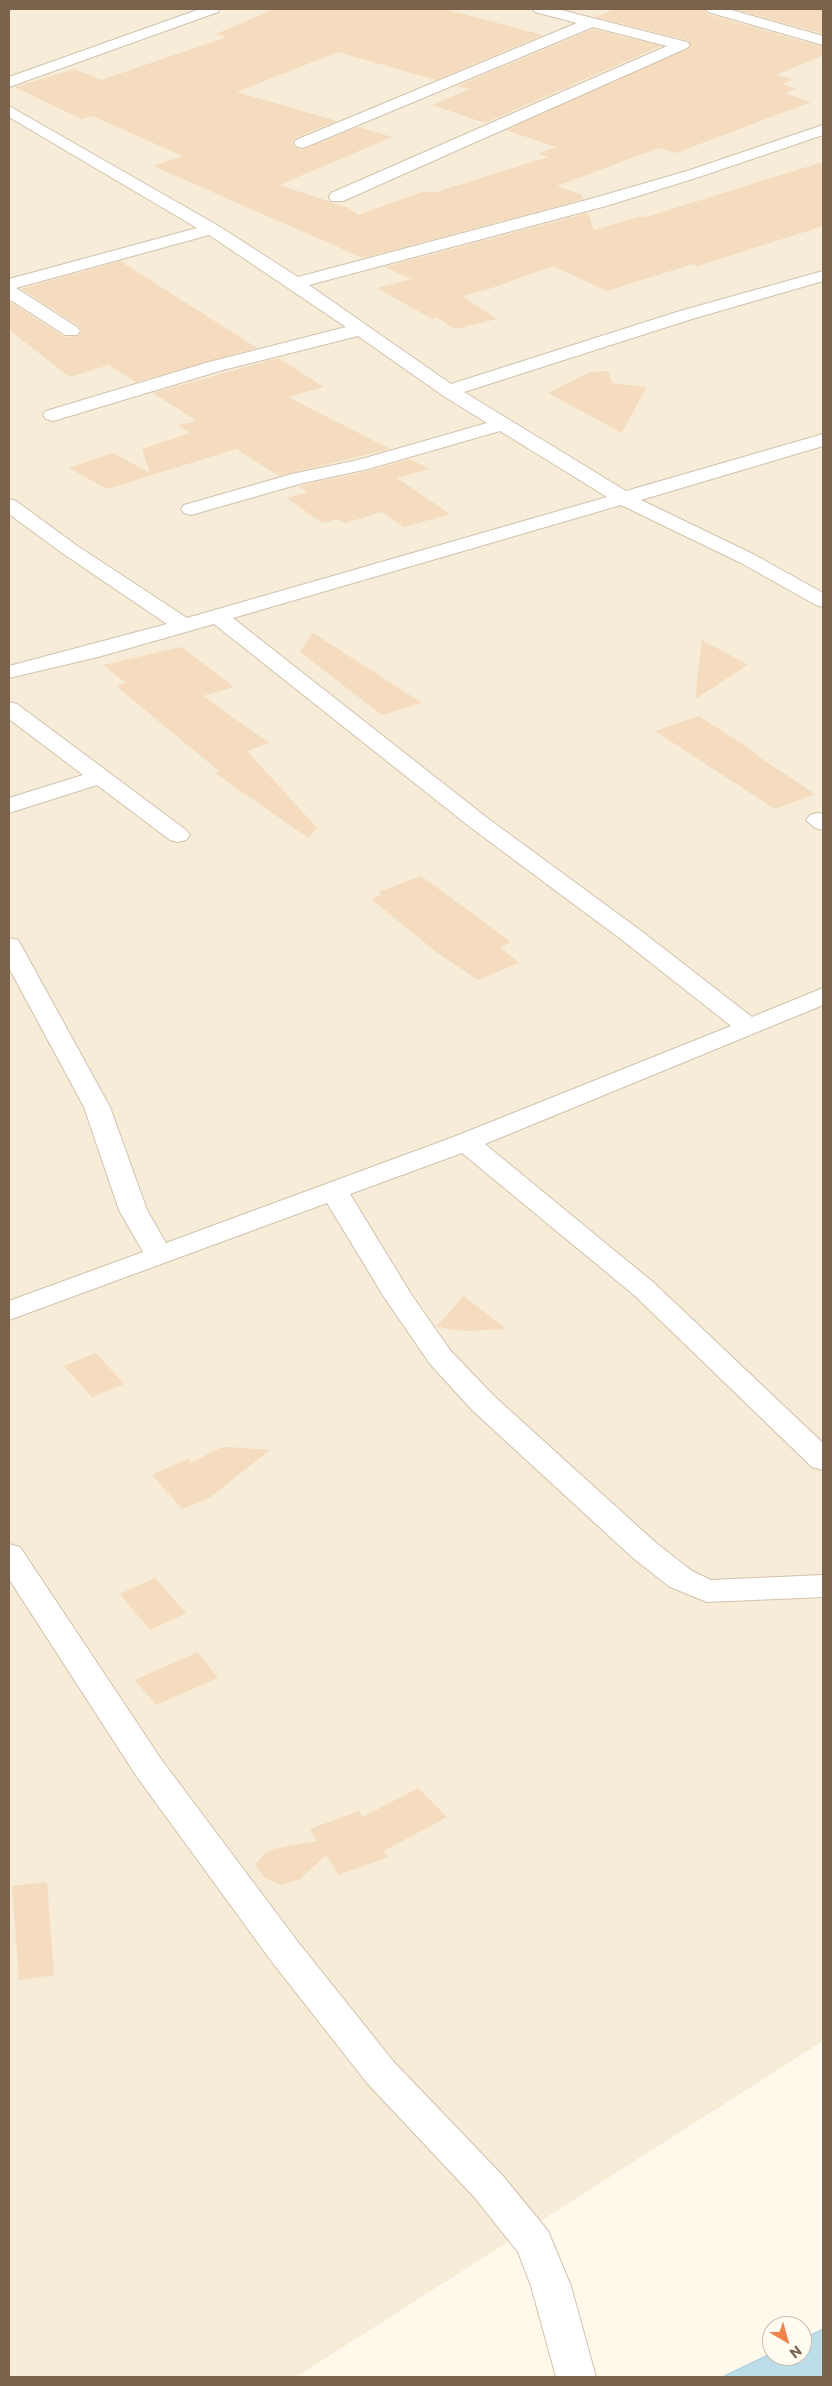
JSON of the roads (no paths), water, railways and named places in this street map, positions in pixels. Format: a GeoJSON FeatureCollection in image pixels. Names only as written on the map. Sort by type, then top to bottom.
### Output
{"type":"FeatureCollection","features":[{"type":"Feature","properties":{"kind":"street"},"geometry":{"type":"LineString","coordinates":[[9,82],[213,9]]}},
{"type":"Feature","properties":{"kind":"street"},"geometry":{"type":"LineString","coordinates":[[337,197],[682,45],[540,9]]}},
{"type":"Feature","properties":{"kind":"street"},"geometry":{"type":"LineString","coordinates":[[713,9],[823,41]]}},
{"type":"Feature","properties":{"kind":"street"},"geometry":{"type":"LineString","coordinates":[[731,14],[746,9]]}},
{"type":"Feature","properties":{"kind":"street"},"geometry":{"type":"LineString","coordinates":[[302,143],[592,22]]}},
{"type":"Feature","properties":{"kind":"street"},"geometry":{"type":"LineString","coordinates":[[9,111],[211,229],[294,282],[449,391],[624,499],[748,559],[823,601]]}},
{"type":"Feature","properties":{"kind":"street"},"geometry":{"type":"LineString","coordinates":[[294,282],[600,202],[693,174],[823,130]]}},
{"type":"Feature","properties":{"kind":"street"},"geometry":{"type":"LineString","coordinates":[[9,284],[211,229]]}},
{"type":"Feature","properties":{"kind":"street"},"geometry":{"type":"LineString","coordinates":[[449,391],[686,315],[823,276]]}},
{"type":"Feature","properties":{"kind":"street"},"geometry":{"type":"LineString","coordinates":[[9,291],[71,331]]}},
{"type":"Feature","properties":{"kind":"street"},"geometry":{"type":"LineString","coordinates":[[53,415],[216,366],[362,329]]}},
{"type":"Feature","properties":{"kind":"street"},"geometry":{"type":"LineString","coordinates":[[191,509],[299,478],[361,464],[503,424]]}},
{"type":"Feature","properties":{"kind":"street"},"geometry":{"type":"LineString","coordinates":[[9,672],[90,652],[217,616],[823,440]]}},
{"type":"Feature","properties":{"kind":"street"},"geometry":{"type":"LineString","coordinates":[[9,505],[69,549],[183,625]]}},
{"type":"Feature","properties":{"kind":"street"},"geometry":{"type":"LineString","coordinates":[[217,616],[478,822],[631,935],[749,1028]]}},
{"type":"Feature","properties":{"kind":"street"},"geometry":{"type":"LineString","coordinates":[[9,709],[178,835]]}},
{"type":"Feature","properties":{"kind":"street"},"geometry":{"type":"LineString","coordinates":[[9,806],[99,777]]}},
{"type":"Feature","properties":{"kind":"street"},"geometry":{"type":"LineString","coordinates":[[9,945],[97,1107],[133,1210],[159,1256]]}},
{"type":"Feature","properties":{"kind":"street"},"geometry":{"type":"LineString","coordinates":[[9,1311],[466,1142],[749,1028],[823,996]]}},
{"type":"Feature","properties":{"kind":"street"},"geometry":{"type":"LineString","coordinates":[[466,1142],[644,1289],[823,1460]]}},
{"type":"Feature","properties":{"kind":"street"},"geometry":{"type":"LineString","coordinates":[[334,1192],[398,1297],[440,1357],[483,1403],[644,1550],[682,1579],[707,1591],[823,1586]]}},
{"type":"Feature","properties":{"kind":"street"},"geometry":{"type":"LineString","coordinates":[[9,1555],[72,1648],[149,1768],[285,1952],[380,2072],[489,2187],[534,2243],[551,2286],[576,2377]]}},
{"type":"Feature","properties":{"kind":"water"},"geometry":{"type":"Polygon","coordinates":[[[823,2329],[823,2377],[722,2377],[762,2358],[762,2366],[812,2366],[812,2334],[823,2329]]]}}]}
